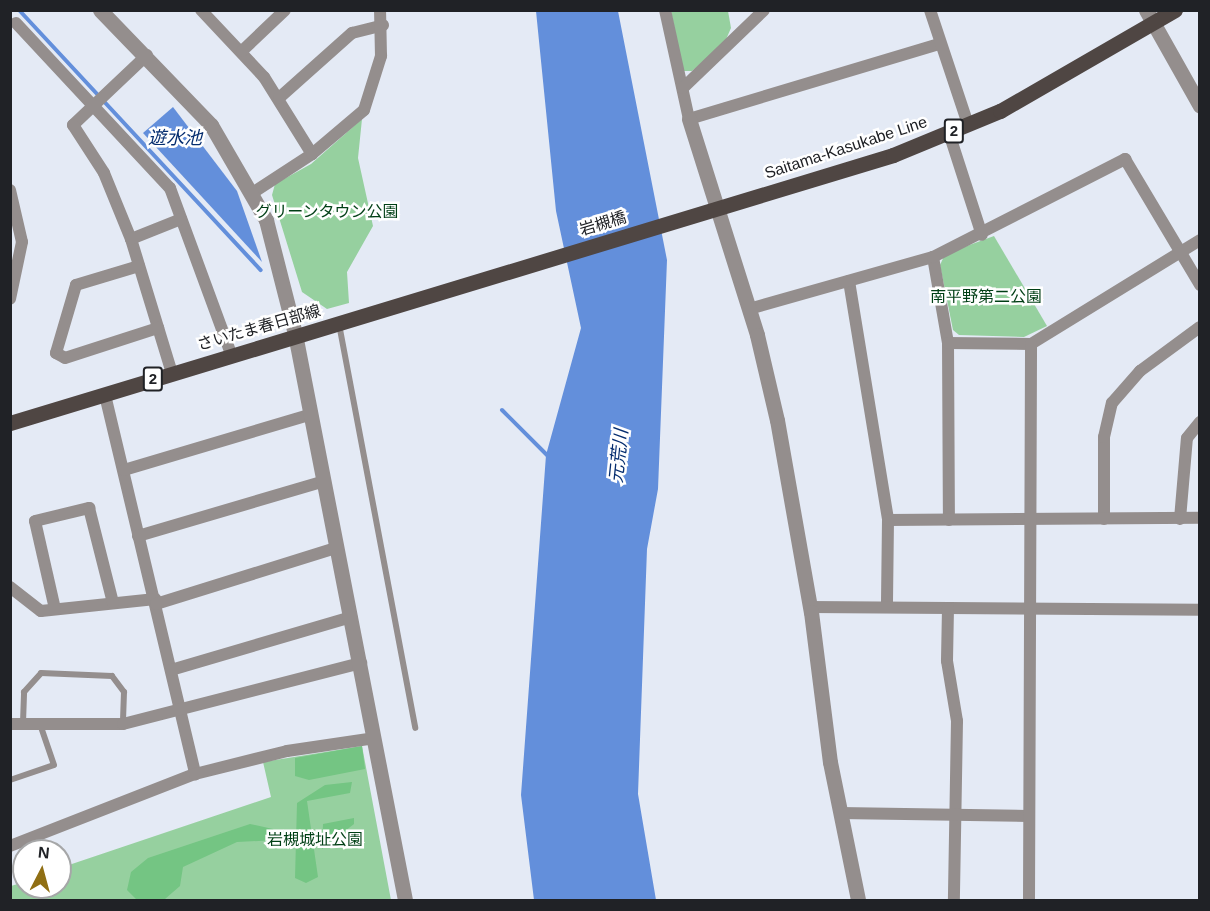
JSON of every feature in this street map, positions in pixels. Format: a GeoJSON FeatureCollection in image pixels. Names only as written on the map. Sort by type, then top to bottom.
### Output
{"type":"FeatureCollection","features":[{"type":"Feature","properties":{"kind":"main road","name":"Saitama-Kasukabe Line"},"geometry":{"type":"LineString","coordinates":[[715,208],[949,133],[1150,17],[1175,10]]}},
{"type":"Feature","properties":{"kind":"main road","name":"岩槻橋"},"geometry":{"type":"LineString","coordinates":[[518,269],[715,208]]}},
{"type":"Feature","properties":{"kind":"main road","name":"さいたま春日部線"},"geometry":{"type":"LineString","coordinates":[[10,423],[295,334],[339,324],[518,269]]}},
{"type":"Feature","properties":{"kind":"street"},"geometry":{"type":"LineString","coordinates":[[100,10],[147,56],[211,125],[254,192],[276,251],[295,334],[308,415],[361,663],[405,900]]}},
{"type":"Feature","properties":{"kind":"street"},"geometry":{"type":"LineString","coordinates":[[201,10],[242,51],[279,98],[312,154]]}},
{"type":"Feature","properties":{"kind":"street"},"geometry":{"type":"LineString","coordinates":[[242,51],[285,10]]}},
{"type":"Feature","properties":{"kind":"street"},"geometry":{"type":"LineString","coordinates":[[254,192],[312,154],[364,110],[381,56],[383,25],[380,10]]}},
{"type":"Feature","properties":{"kind":"street"},"geometry":{"type":"LineString","coordinates":[[665,10],[689,119],[715,208],[749,309],[777,420],[810,607],[840,813],[858,900]]}},
{"type":"Feature","properties":{"kind":"street"},"geometry":{"type":"LineString","coordinates":[[683,88],[764,10]]}},
{"type":"Feature","properties":{"kind":"street"},"geometry":{"type":"LineString","coordinates":[[930,10],[939,44],[968,124]]}},
{"type":"Feature","properties":{"kind":"street"},"geometry":{"type":"LineString","coordinates":[[1150,17],[1200,106]]}},
{"type":"Feature","properties":{"kind":"street"},"geometry":{"type":"LineString","coordinates":[[12,23],[99,101],[170,188],[231,354]]}},
{"type":"Feature","properties":{"kind":"street"},"geometry":{"type":"LineString","coordinates":[[279,98],[352,33],[383,25]]}},
{"type":"Feature","properties":{"kind":"street"},"geometry":{"type":"LineString","coordinates":[[689,119],[939,44]]}},
{"type":"Feature","properties":{"kind":"street"},"geometry":{"type":"LineString","coordinates":[[147,56],[74,125],[104,173],[131,239],[172,373]]}},
{"type":"Feature","properties":{"kind":"street"},"geometry":{"type":"LineString","coordinates":[[949,133],[982,235]]}},
{"type":"Feature","properties":{"kind":"street"},"geometry":{"type":"LineString","coordinates":[[749,309],[933,257],[982,235],[1125,159],[1184,251],[1200,285]]}},
{"type":"Feature","properties":{"kind":"street"},"geometry":{"type":"LineString","coordinates":[[10,190],[22,242],[11,294]]}},
{"type":"Feature","properties":{"kind":"street"},"geometry":{"type":"LineString","coordinates":[[131,239],[181,219]]}},
{"type":"Feature","properties":{"kind":"street"},"geometry":{"type":"LineString","coordinates":[[948,344],[1030,344],[1200,240]]}},
{"type":"Feature","properties":{"kind":"street"},"geometry":{"type":"LineString","coordinates":[[933,257],[948,344],[949,520]]}},
{"type":"Feature","properties":{"kind":"street"},"geometry":{"type":"LineString","coordinates":[[139,266],[76,285],[56,353],[65,358],[158,328]]}},
{"type":"Feature","properties":{"kind":"street"},"geometry":{"type":"LineString","coordinates":[[849,281],[888,520],[887,605]]}},
{"type":"Feature","properties":{"kind":"street"},"geometry":{"type":"LineString","coordinates":[[1104,519],[1104,437],[1112,403],[1140,371],[1200,327]]}},
{"type":"Feature","properties":{"kind":"street"},"geometry":{"type":"LineString","coordinates":[[1029,900],[1026,520],[1030,344]]}},
{"type":"Feature","properties":{"kind":"street"},"geometry":{"type":"LineString","coordinates":[[105,395],[195,774]]}},
{"type":"Feature","properties":{"kind":"street"},"geometry":{"type":"LineString","coordinates":[[124,470],[308,415]]}},
{"type":"Feature","properties":{"kind":"street"},"geometry":{"type":"LineString","coordinates":[[1180,519],[1187,438],[1200,422]]}},
{"type":"Feature","properties":{"kind":"street"},"geometry":{"type":"LineString","coordinates":[[138,536],[322,482]]}},
{"type":"Feature","properties":{"kind":"street"},"geometry":{"type":"LineString","coordinates":[[55,609],[35,521],[89,508],[113,603]]}},
{"type":"Feature","properties":{"kind":"street"},"geometry":{"type":"LineString","coordinates":[[888,520],[1200,518]]}},
{"type":"Feature","properties":{"kind":"street"},"geometry":{"type":"LineString","coordinates":[[10,587],[41,611],[155,601],[336,548]]}},
{"type":"Feature","properties":{"kind":"street"},"geometry":{"type":"LineString","coordinates":[[810,607],[887,605],[1026,612],[1200,610]]}},
{"type":"Feature","properties":{"kind":"street"},"geometry":{"type":"LineString","coordinates":[[948,608],[957,814],[954,900]]}},
{"type":"Feature","properties":{"kind":"street"},"geometry":{"type":"LineString","coordinates":[[171,670],[351,617]]}},
{"type":"Feature","properties":{"kind":"street"},"geometry":{"type":"LineString","coordinates":[[17,724],[123,724],[179,707],[361,663]]}},
{"type":"Feature","properties":{"kind":"street"},"geometry":{"type":"LineString","coordinates":[[10,846],[195,774],[287,751],[375,738]]}},
{"type":"Feature","properties":{"kind":"street"},"geometry":{"type":"LineString","coordinates":[[840,813],[1028,816]]}},
{"type":"Feature","properties":{"kind":"lane"},"geometry":{"type":"LineString","coordinates":[[339,324],[415,728]]}},
{"type":"Feature","properties":{"kind":"lane"},"geometry":{"type":"LineString","coordinates":[[17,724],[24,692],[41,673],[111,676],[124,692],[123,724]]}},
{"type":"Feature","properties":{"kind":"lane"},"geometry":{"type":"LineString","coordinates":[[10,780],[54,765],[39,723]]}},
{"type":"Feature","properties":{"kind":"green space"},"geometry":{"type":"Polygon","coordinates":[[[671,11],[728,11],[731,28],[724,44],[692,71],[683,71],[671,11]]]}},
{"type":"Feature","properties":{"kind":"green space","name":"グリーンタウン公園"},"geometry":{"type":"Polygon","coordinates":[[[362,119],[358,158],[373,226],[347,272],[349,303],[327,309],[302,292],[272,195],[275,184],[311,164],[362,119]]]}},
{"type":"Feature","properties":{"kind":"green space","name":"南平野第二公園"},"geometry":{"type":"Polygon","coordinates":[[[994,236],[1047,326],[1024,337],[959,335],[953,330],[940,265],[945,254],[994,236]]]}},
{"type":"Feature","properties":{"kind":"green space","name":"岩槻城址公園"},"geometry":{"type":"Polygon","coordinates":[[[362,746],[391,900],[11,900],[12,886],[12,899],[72,899],[72,864],[271,797],[263,762],[362,746]]]}},
{"type":"Feature","properties":{"kind":"green space"},"geometry":{"type":"Polygon","coordinates":[[[362,746],[365,769],[309,780],[295,776],[295,758],[362,746]]]}},
{"type":"Feature","properties":{"kind":"green space"},"geometry":{"type":"Polygon","coordinates":[[[352,782],[350,793],[307,801],[318,877],[306,883],[295,878],[297,803],[325,785],[352,782]]]}},
{"type":"Feature","properties":{"kind":"green space"},"geometry":{"type":"Polygon","coordinates":[[[354,818],[354,824],[322,849],[323,824],[354,818]]]}},
{"type":"Feature","properties":{"kind":"green space"},"geometry":{"type":"Polygon","coordinates":[[[250,824],[273,829],[278,840],[237,842],[183,867],[180,886],[165,899],[137,900],[127,890],[131,872],[148,858],[250,824]]]}},
{"type":"Feature","properties":{"kind":"water","name":"元荒川"},"geometry":{"type":"Polygon","coordinates":[[[536,11],[618,11],[667,260],[658,489],[647,549],[638,794],[656,900],[534,900],[521,795],[546,455],[581,328],[556,211],[536,11]]]}},
{"type":"Feature","properties":{"kind":"water","name":"遊水池"},"geometry":{"type":"Polygon","coordinates":[[[173,107],[237,191],[262,262],[143,133],[173,107]]]}},
{"type":"Feature","properties":{"kind":"waterway"},"geometry":{"type":"LineString","coordinates":[[19,10],[261,270]]}},
{"type":"Feature","properties":{"kind":"waterway"},"geometry":{"type":"LineString","coordinates":[[502,410],[548,456]]}}]}
